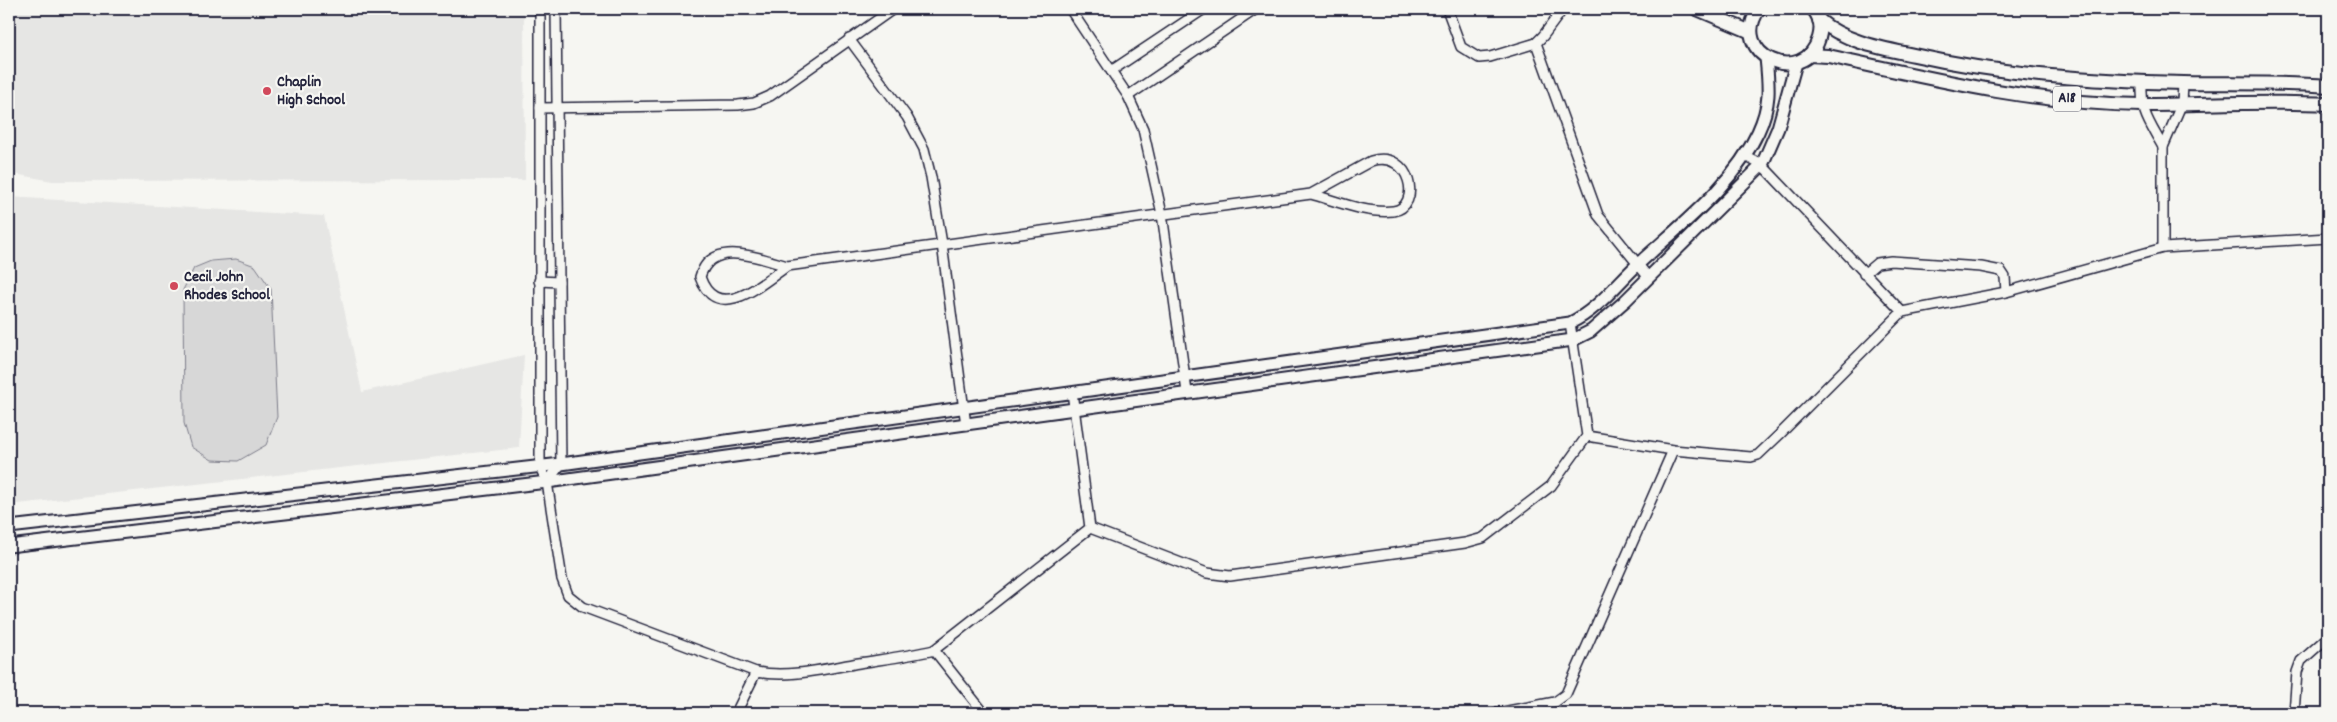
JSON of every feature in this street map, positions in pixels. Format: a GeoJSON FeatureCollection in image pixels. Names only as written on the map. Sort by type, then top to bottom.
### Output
{"type":"FeatureCollection","features":[{"type":"Feature","properties":{"kind":"highway"},"geometry":{"type":"LineString","coordinates":[[1697,9],[1751,32]]}},
{"type":"Feature","properties":{"kind":"highway"},"geometry":{"type":"LineString","coordinates":[[1759,9],[1754,17],[1751,32],[1756,47],[1766,58],[1780,64],[1796,62],[1809,55]]}},
{"type":"Feature","properties":{"kind":"highway","name":"A18"},"geometry":{"type":"LineString","coordinates":[[1809,55],[1817,45],[1820,33],[1816,14]]}},
{"type":"Feature","properties":{"kind":"highway","name":"A18"},"geometry":{"type":"LineString","coordinates":[[1816,14],[1832,31],[1870,46],[1938,60],[2054,77],[2142,82],[2328,86]]}},
{"type":"Feature","properties":{"kind":"highway","name":"A18"},"geometry":{"type":"LineString","coordinates":[[1809,55],[1828,56],[1990,91],[2142,105],[2328,104]]}},
{"type":"Feature","properties":{"kind":"main road"},"geometry":{"type":"LineString","coordinates":[[9,527],[540,467],[1570,323],[1582,316],[1638,265],[1704,202],[1745,156],[1758,132],[1769,102],[1770,82],[1766,58]]}},
{"type":"Feature","properties":{"kind":"main road"},"geometry":{"type":"LineString","coordinates":[[9,546],[548,482],[1573,340],[1591,331],[1649,278],[1762,165],[1778,128],[1796,62]]}},
{"type":"Feature","properties":{"kind":"street"},"geometry":{"type":"LineString","coordinates":[[540,9],[540,467],[548,482],[562,579],[568,595],[583,606],[756,672],[772,675],[799,674],[934,650],[1090,528]]}},
{"type":"Feature","properties":{"kind":"street"},"geometry":{"type":"LineString","coordinates":[[548,482],[561,464],[556,9]]}},
{"type":"Feature","properties":{"kind":"street"},"geometry":{"type":"LineString","coordinates":[[540,108],[738,105],[754,103],[770,96],[893,9]]}},
{"type":"Feature","properties":{"kind":"street"},"geometry":{"type":"LineString","coordinates":[[1070,9],[1128,96],[1143,129],[1162,214],[1188,392]]}},
{"type":"Feature","properties":{"kind":"street"},"geometry":{"type":"LineString","coordinates":[[1111,71],[1204,9]]}},
{"type":"Feature","properties":{"kind":"street"},"geometry":{"type":"LineString","coordinates":[[1128,96],[1256,9]]}},
{"type":"Feature","properties":{"kind":"street"},"geometry":{"type":"LineString","coordinates":[[1447,9],[1461,47],[1479,58],[1490,57],[1536,42],[1544,36],[1562,9]]}},
{"type":"Feature","properties":{"kind":"street"},"geometry":{"type":"LineString","coordinates":[[849,39],[917,133],[931,177],[942,244],[966,425]]}},
{"type":"Feature","properties":{"kind":"street"},"geometry":{"type":"LineString","coordinates":[[1536,42],[1591,201],[1602,222],[1649,278]]}},
{"type":"Feature","properties":{"kind":"street"},"geometry":{"type":"LineString","coordinates":[[2142,82],[2142,105],[2163,147]]}},
{"type":"Feature","properties":{"kind":"street"},"geometry":{"type":"LineString","coordinates":[[2163,248],[2163,147],[2182,104],[2183,83]]}},
{"type":"Feature","properties":{"kind":"street"},"geometry":{"type":"LineString","coordinates":[[1745,156],[1762,165],[1902,312]]}},
{"type":"Feature","properties":{"kind":"street"},"geometry":{"type":"LineString","coordinates":[[787,266],[741,297],[727,300],[719,299],[708,292],[700,277],[709,260],[718,255],[729,253],[787,266],[1311,194],[1371,160],[1381,158],[1390,159],[1403,167],[1409,188],[1408,201],[1402,208],[1394,211],[1373,210],[1311,194]]}},
{"type":"Feature","properties":{"kind":"street"},"geometry":{"type":"LineString","coordinates":[[1587,436],[1673,450],[1751,457],[1758,454],[1902,312],[2006,292],[2163,248],[2328,238]]}},
{"type":"Feature","properties":{"kind":"street"},"geometry":{"type":"LineString","coordinates":[[1864,274],[1877,263],[1891,261],[1981,267],[2001,271],[2005,277],[2006,292]]}},
{"type":"Feature","properties":{"kind":"street"},"geometry":{"type":"LineString","coordinates":[[540,281],[559,282]]}},
{"type":"Feature","properties":{"kind":"street"},"geometry":{"type":"LineString","coordinates":[[1090,528],[1208,573],[1230,576],[1465,543],[1483,538],[1551,486],[1587,436],[1570,323]]}},
{"type":"Feature","properties":{"kind":"street"},"geometry":{"type":"LineString","coordinates":[[1072,392],[1090,528]]}},
{"type":"Feature","properties":{"kind":"street"},"geometry":{"type":"LineString","coordinates":[[1497,713],[1555,702],[1566,694],[1673,450]]}},
{"type":"Feature","properties":{"kind":"street"},"geometry":{"type":"LineString","coordinates":[[2294,713],[2297,672],[2301,661],[2328,637]]}},
{"type":"Feature","properties":{"kind":"street"},"geometry":{"type":"LineString","coordinates":[[934,650],[984,713]]}},
{"type":"Feature","properties":{"kind":"street"},"geometry":{"type":"LineString","coordinates":[[736,713],[756,672]]}},
{"type":"Feature","properties":{"kind":"shaded area","name":"Chaplin High School"},"geometry":{"type":"Polygon","coordinates":[[[9,9],[524,9],[525,180],[52,181],[9,173],[9,9]]]}},
{"type":"Feature","properties":{"kind":"shaded area","name":"Cecil John Rhodes School"},"geometry":{"type":"Polygon","coordinates":[[[9,197],[324,216],[362,392],[524,355],[519,448],[9,505],[9,197]]]}},
{"type":"Feature","properties":{"kind":"shaded area"},"geometry":{"type":"Polygon","coordinates":[[[236,259],[255,266],[271,289],[277,417],[266,445],[238,461],[212,460],[191,447],[184,423],[183,290],[194,268],[211,261],[236,259]]]}},
{"type":"Feature","properties":{"kind":"place","name":"Chaplin High School"},"geometry":{"type":"Point","coordinates":[267,91]}},
{"type":"Feature","properties":{"kind":"place","name":"Cecil John Rhodes School"},"geometry":{"type":"Point","coordinates":[174,286]}}]}
